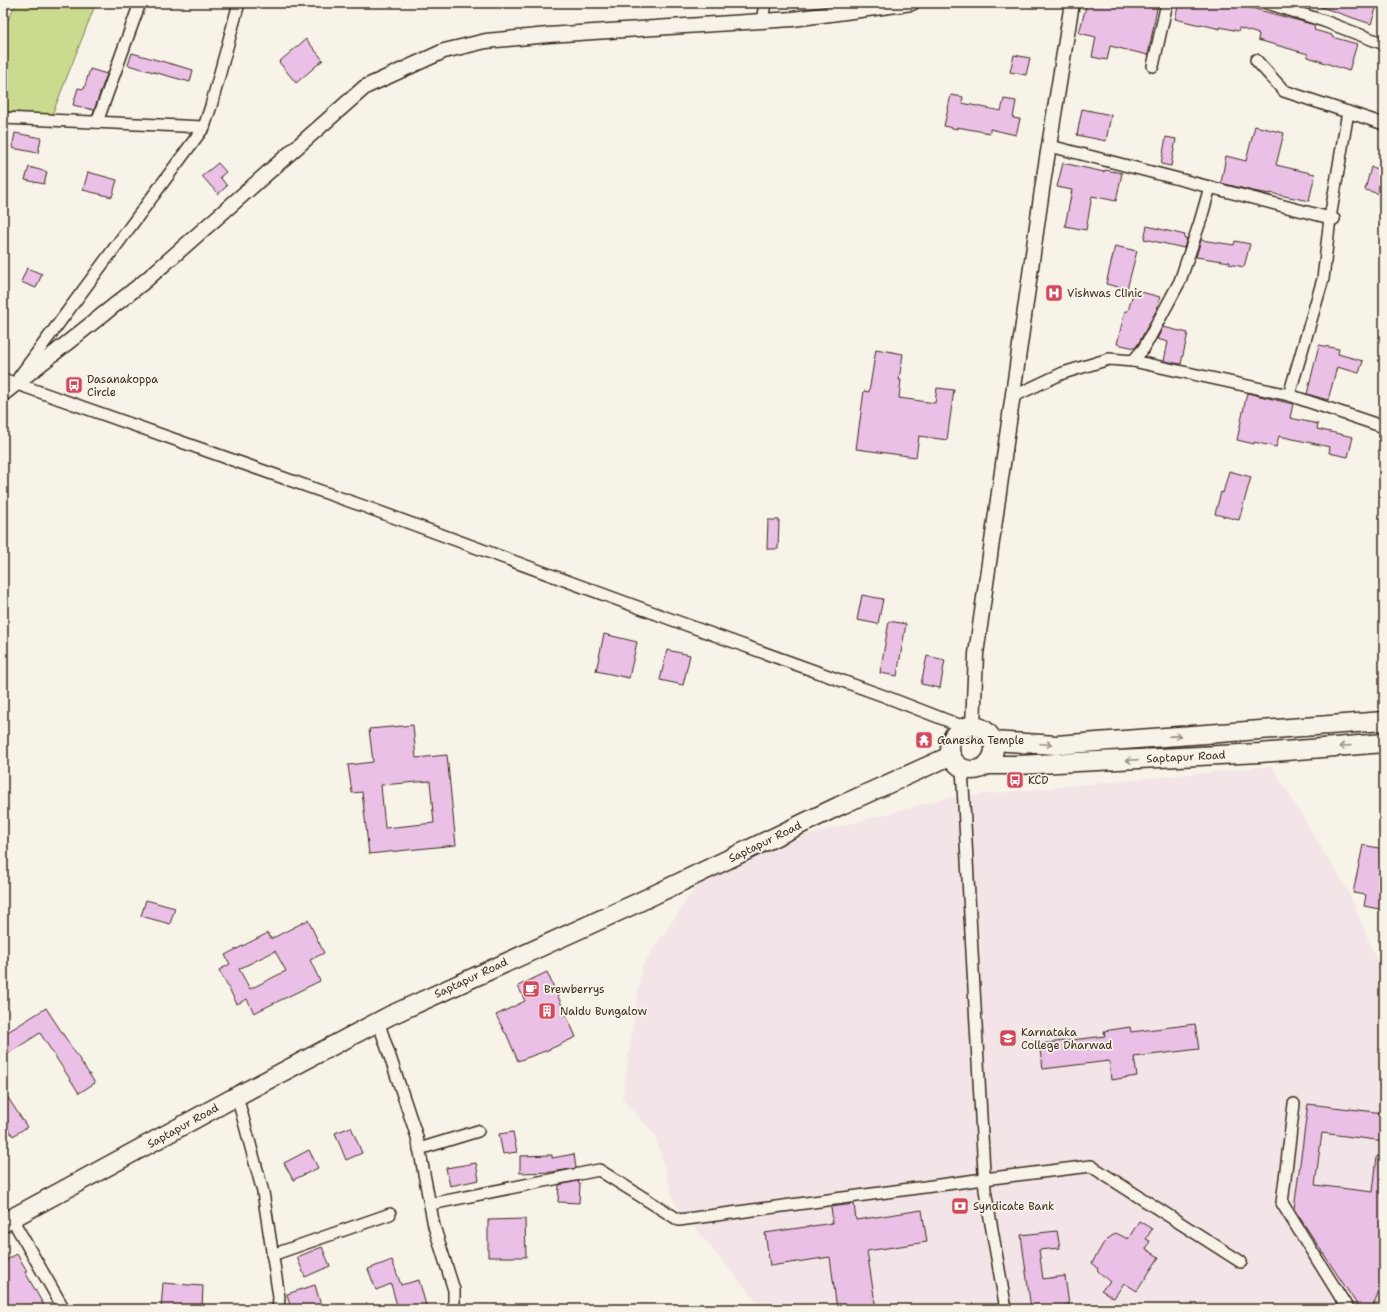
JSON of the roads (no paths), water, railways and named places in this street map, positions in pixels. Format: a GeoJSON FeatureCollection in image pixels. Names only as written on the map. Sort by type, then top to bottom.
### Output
{"type":"FeatureCollection","features":[{"type":"Feature","properties":{"kind":"main road","name":"Saptapur Road"},"geometry":{"type":"LineString","coordinates":[[993,741],[1056,744],[1384,721]]}},
{"type":"Feature","properties":{"kind":"main road"},"geometry":{"type":"LineString","coordinates":[[969,726],[981,728],[988,733],[993,741],[994,750],[992,758],[987,765],[975,770],[970,770],[956,762],[949,747],[952,738],[957,732],[969,726]]}},
{"type":"Feature","properties":{"kind":"main road","name":"Saptapur Road"},"geometry":{"type":"LineString","coordinates":[[987,765],[1017,765],[1260,753],[1384,743]]}},
{"type":"Feature","properties":{"kind":"main road","name":"Saptapur Road"},"geometry":{"type":"LineString","coordinates":[[8,1221],[237,1096],[378,1022],[637,903],[839,806],[956,762]]}},
{"type":"Feature","properties":{"kind":"street"},"geometry":{"type":"LineString","coordinates":[[97,122],[140,3]]}},
{"type":"Feature","properties":{"kind":"street"},"geometry":{"type":"LineString","coordinates":[[3,394],[9,382],[204,127],[239,3]]}},
{"type":"Feature","properties":{"kind":"street"},"geometry":{"type":"LineString","coordinates":[[762,22],[764,3]]}},
{"type":"Feature","properties":{"kind":"street"},"geometry":{"type":"LineString","coordinates":[[9,382],[144,281],[365,87],[444,51],[486,41],[548,35],[762,22],[912,3]]}},
{"type":"Feature","properties":{"kind":"street"},"geometry":{"type":"LineString","coordinates":[[9,382],[366,507],[666,618],[969,726],[976,654],[1012,397],[1043,183],[1072,3]]}},
{"type":"Feature","properties":{"kind":"street"},"geometry":{"type":"LineString","coordinates":[[1154,66],[1167,3]]}},
{"type":"Feature","properties":{"kind":"street"},"geometry":{"type":"LineString","coordinates":[[1267,3],[1324,21],[1384,44]]}},
{"type":"Feature","properties":{"kind":"street"},"geometry":{"type":"LineString","coordinates":[[1256,60],[1284,91],[1384,124]]}},
{"type":"Feature","properties":{"kind":"street"},"geometry":{"type":"LineString","coordinates":[[1289,395],[1323,279],[1348,112]]}},
{"type":"Feature","properties":{"kind":"street"},"geometry":{"type":"LineString","coordinates":[[3,118],[204,127]]}},
{"type":"Feature","properties":{"kind":"street"},"geometry":{"type":"LineString","coordinates":[[1050,146],[1332,218]]}},
{"type":"Feature","properties":{"kind":"street"},"geometry":{"type":"LineString","coordinates":[[1133,361],[1144,348],[1180,281],[1210,187]]}},
{"type":"Feature","properties":{"kind":"street"},"geometry":{"type":"LineString","coordinates":[[1012,397],[1063,373],[1109,359],[1133,361],[1289,395],[1384,427]]}},
{"type":"Feature","properties":{"kind":"street"},"geometry":{"type":"LineString","coordinates":[[956,762],[985,1190],[1006,1309]]}},
{"type":"Feature","properties":{"kind":"street"},"geometry":{"type":"LineString","coordinates":[[378,1022],[417,1137],[434,1226],[454,1290],[454,1309]]}},
{"type":"Feature","properties":{"kind":"street"},"geometry":{"type":"LineString","coordinates":[[237,1096],[263,1192],[279,1298],[278,1309]]}},
{"type":"Feature","properties":{"kind":"street"},"geometry":{"type":"LineString","coordinates":[[1294,1104],[1282,1204],[1348,1309]]}},
{"type":"Feature","properties":{"kind":"street"},"geometry":{"type":"LineString","coordinates":[[419,1150],[478,1131]]}},
{"type":"Feature","properties":{"kind":"street"},"geometry":{"type":"LineString","coordinates":[[431,1204],[599,1170],[679,1220],[984,1178],[1091,1166],[1241,1262]]}},
{"type":"Feature","properties":{"kind":"street"},"geometry":{"type":"LineString","coordinates":[[272,1255],[390,1214]]}},
{"type":"Feature","properties":{"kind":"street"},"geometry":{"type":"LineString","coordinates":[[8,1221],[64,1309]]}},
{"type":"Feature","properties":{"kind":"place","name":"Vishwas Clinic"},"geometry":{"type":"Point","coordinates":[1054,293]}},
{"type":"Feature","properties":{"kind":"place","name":"Dasanakoppa Circle"},"geometry":{"type":"Point","coordinates":[74,385]}},
{"type":"Feature","properties":{"kind":"place","name":"Ganesha Temple"},"geometry":{"type":"Point","coordinates":[924,740]}},
{"type":"Feature","properties":{"kind":"place","name":"KCD"},"geometry":{"type":"Point","coordinates":[1015,780]}},
{"type":"Feature","properties":{"kind":"place","name":"Brewberrys"},"geometry":{"type":"Point","coordinates":[531,989]}},
{"type":"Feature","properties":{"kind":"place","name":"Naidu Bungalow"},"geometry":{"type":"Point","coordinates":[547,1011]}},
{"type":"Feature","properties":{"kind":"place","name":"Karnataka College Dharwad"},"geometry":{"type":"Point","coordinates":[1008,1038]}},
{"type":"Feature","properties":{"kind":"place","name":"Syndicate Bank"},"geometry":{"type":"Point","coordinates":[960,1206]}}]}
